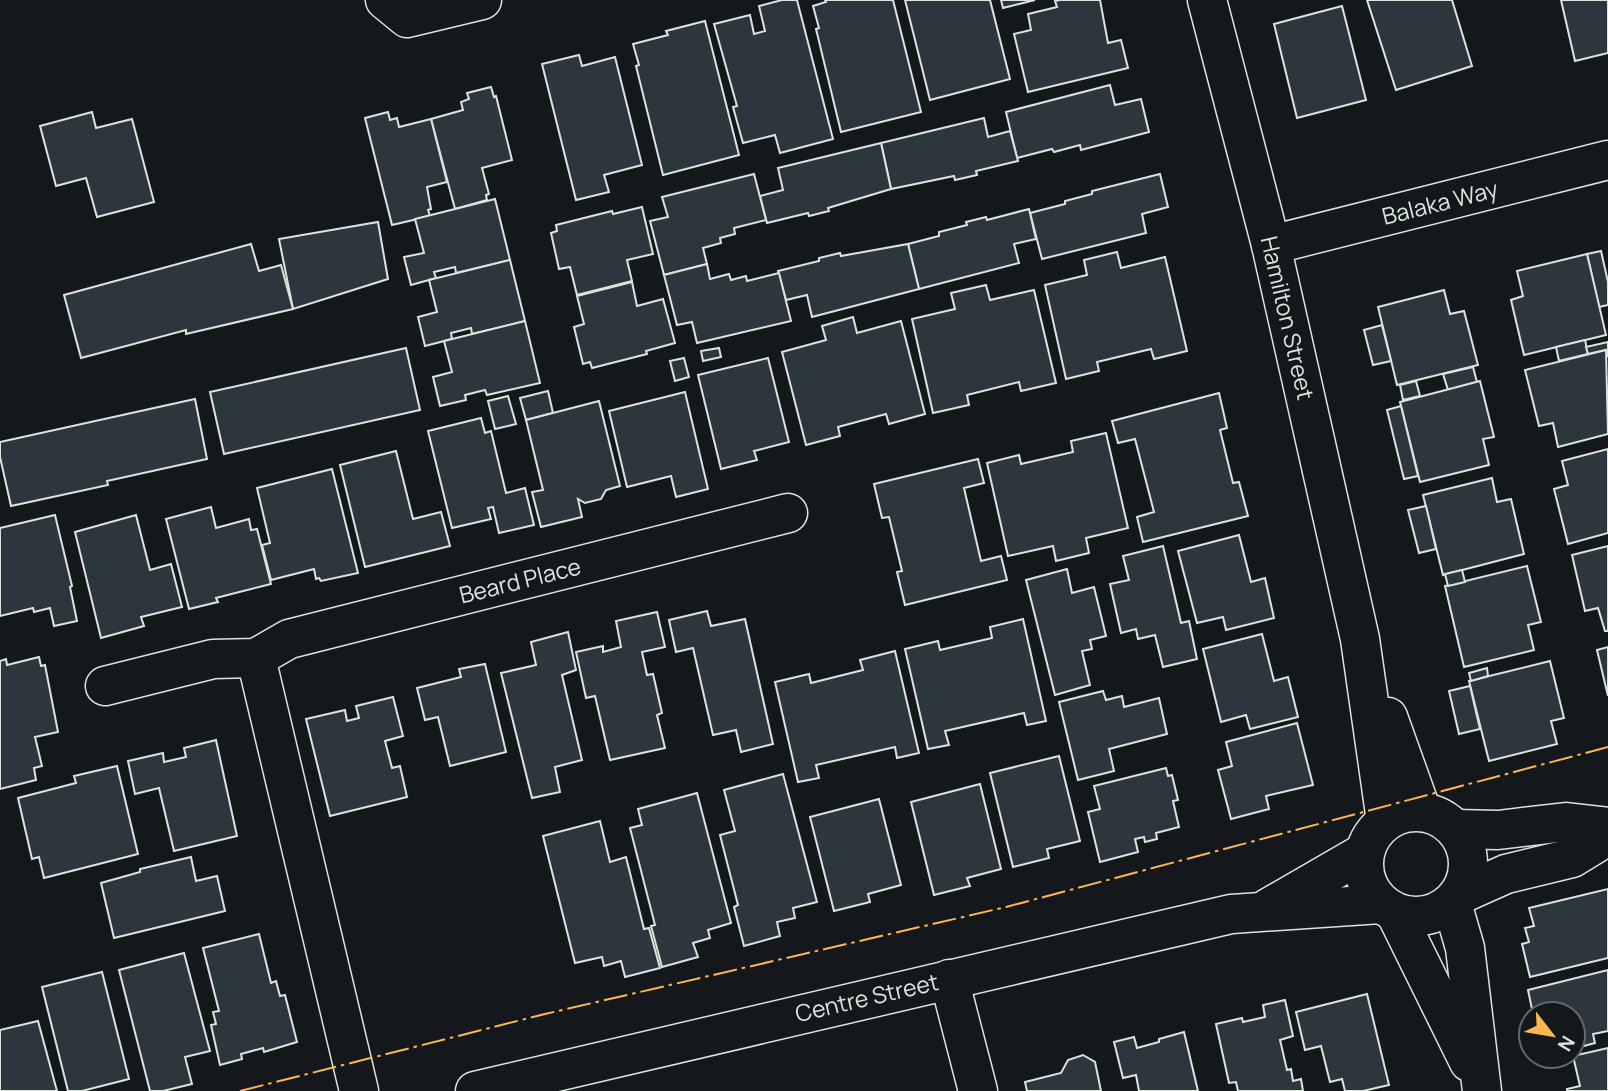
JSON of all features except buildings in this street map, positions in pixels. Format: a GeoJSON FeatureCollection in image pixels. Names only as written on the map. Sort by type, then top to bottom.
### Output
{"type":"FeatureCollection","features":[{"type":"Feature","properties":{"kind":"street"},"geometry":{"type":"LineString","coordinates":[[396,9],[482,0]]}},
{"type":"Feature","properties":{"kind":"street","name":"Hamilton Street"},"geometry":{"type":"LineString","coordinates":[[1207,0],[1271,245],[1360,639],[1386,821]]}},
{"type":"Feature","properties":{"kind":"street","name":"Balaka Way"},"geometry":{"type":"LineString","coordinates":[[1271,245],[1608,160]]}},
{"type":"Feature","properties":{"kind":"street","name":"Beard Place"},"geometry":{"type":"LineString","coordinates":[[105,686],[213,659],[256,658],[289,639],[788,513]]}},
{"type":"Feature","properties":{"kind":"street","name":"Hamilton Street"},"geometry":{"type":"LineString","coordinates":[[1360,639],[1422,812]]}},
{"type":"Feature","properties":{"kind":"street"},"geometry":{"type":"LineString","coordinates":[[256,658],[359,1091]]}},
{"type":"Feature","properties":{"kind":"street"},"geometry":{"type":"LineString","coordinates":[[1410,812],[1422,812],[1446,821],[1456,829],[1465,844],[1469,861],[1467,879],[1455,899],[1465,948],[1480,1087],[1389,909],[1372,892],[1366,880],[1365,852],[1370,840],[1386,821],[1410,812]]}},
{"type":"Feature","properties":{"kind":"street"},"geometry":{"type":"LineString","coordinates":[[1456,829],[1498,830],[1566,822],[1608,827]]}},
{"type":"Feature","properties":{"kind":"street"},"geometry":{"type":"LineString","coordinates":[[1389,909],[1411,917],[1439,912],[1455,899],[1506,874],[1572,858],[1608,836]]}},
{"type":"Feature","properties":{"kind":"street","name":"Centre Street"},"geometry":{"type":"LineString","coordinates":[[1261,913],[1365,852]]}},
{"type":"Feature","properties":{"kind":"street","name":"Centre Street"},"geometry":{"type":"LineString","coordinates":[[475,1091],[1231,914],[1389,909]]}},
{"type":"Feature","properties":{"kind":"street"},"geometry":{"type":"LineString","coordinates":[[949,979],[978,1091]]}},
{"type":"Feature","properties":{"kind":"power"},"geometry":{"type":"LineString","coordinates":[[240,1091],[545,1014],[1006,907],[1608,747]]}}]}
